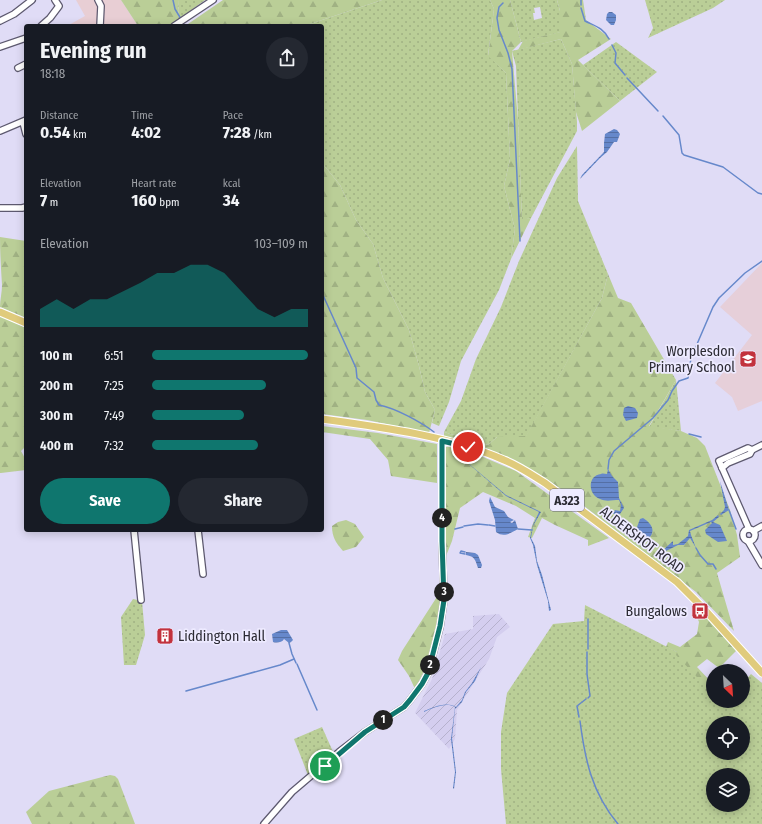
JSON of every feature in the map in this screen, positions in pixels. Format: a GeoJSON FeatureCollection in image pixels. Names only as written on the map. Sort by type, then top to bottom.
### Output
{"type":"FeatureCollection","features":[{"type":"Feature","properties":{"kind":"main road"},"geometry":{"type":"LineString","coordinates":[[0,312],[24,322]]}},
{"type":"Feature","properties":{"kind":"main road","name":"ALDERSHOT ROAD"},"geometry":{"type":"LineString","coordinates":[[324,419],[367,425],[468,447],[517,466],[544,483],[676,582],[705,610],[762,673]]}},
{"type":"Feature","properties":{"kind":"street"},"geometry":{"type":"LineString","coordinates":[[0,21],[12,15],[32,0]]}},
{"type":"Feature","properties":{"kind":"street"},"geometry":{"type":"LineString","coordinates":[[43,24],[59,6],[55,0]]}},
{"type":"Feature","properties":{"kind":"street"},"geometry":{"type":"LineString","coordinates":[[98,0],[101,6],[99,24]]}},
{"type":"Feature","properties":{"kind":"street"},"geometry":{"type":"LineString","coordinates":[[177,24],[213,0]]}},
{"type":"Feature","properties":{"kind":"street"},"geometry":{"type":"LineString","coordinates":[[0,47],[24,39]]}},
{"type":"Feature","properties":{"kind":"street"},"geometry":{"type":"LineString","coordinates":[[18,68],[24,65]]}},
{"type":"Feature","properties":{"kind":"street"},"geometry":{"type":"LineString","coordinates":[[0,131],[24,121]]}},
{"type":"Feature","properties":{"kind":"street"},"geometry":{"type":"LineString","coordinates":[[0,208],[24,207]]}},
{"type":"Feature","properties":{"kind":"street"},"geometry":{"type":"LineString","coordinates":[[264,824],[292,792],[339,752],[365,732],[404,707],[422,684],[428,673],[440,626],[444,600],[442,541],[442,441]]}},
{"type":"Feature","properties":{"kind":"street"},"geometry":{"type":"LineString","coordinates":[[748,541],[754,539],[755,535],[751,530],[722,468],[728,463],[750,454],[752,450],[762,445]]}},
{"type":"Feature","properties":{"kind":"street"},"geometry":{"type":"LineString","coordinates":[[762,526],[744,531],[743,535],[762,565]]}},
{"type":"Feature","properties":{"kind":"street"},"geometry":{"type":"LineString","coordinates":[[134,532],[141,600]]}},
{"type":"Feature","properties":{"kind":"street"},"geometry":{"type":"LineString","coordinates":[[198,532],[203,574]]}},
{"type":"Feature","properties":{"kind":"shaded area"},"geometry":{"type":"Polygon","coordinates":[[[76,0],[121,0],[137,24],[71,24],[85,16],[76,0]]]}},
{"type":"Feature","properties":{"kind":"shaded area","name":"Worplesdon Primary School"},"geometry":{"type":"Polygon","coordinates":[[[762,263],[762,401],[738,411],[732,397],[715,383],[752,335],[720,307],[762,263]]]}},
{"type":"Feature","properties":{"kind":"shaded area"},"geometry":{"type":"Polygon","coordinates":[[[499,614],[510,627],[497,637],[489,659],[457,710],[455,739],[449,749],[415,713],[432,679],[445,634],[473,629],[473,616],[499,614]]]}},
{"type":"Feature","properties":{"kind":"green space"},"geometry":{"type":"Polygon","coordinates":[[[121,0],[179,0],[178,20],[172,24],[137,24],[121,0]]]}},
{"type":"Feature","properties":{"kind":"green space"},"geometry":{"type":"Polygon","coordinates":[[[179,0],[205,0],[178,20],[179,0]]]}},
{"type":"Feature","properties":{"kind":"green space"},"geometry":{"type":"Polygon","coordinates":[[[223,0],[382,0],[310,24],[188,24],[223,0]]]}},
{"type":"Feature","properties":{"kind":"green space"},"geometry":{"type":"Polygon","coordinates":[[[382,0],[490,0],[494,9],[488,55],[506,73],[510,159],[504,186],[515,229],[511,259],[499,290],[461,361],[449,402],[439,426],[432,423],[435,410],[425,392],[409,330],[383,278],[373,244],[356,220],[340,185],[324,165],[324,24],[310,24],[382,0]]]}},
{"type":"Feature","properties":{"kind":"green space"},"geometry":{"type":"Polygon","coordinates":[[[490,0],[510,0],[521,42],[512,51],[518,120],[522,219],[531,218],[511,259],[515,229],[504,186],[510,159],[506,73],[488,56],[494,9],[490,0]]]}},
{"type":"Feature","properties":{"kind":"green space"},"geometry":{"type":"Polygon","coordinates":[[[510,0],[557,0],[560,11],[561,32],[521,42],[510,0]],[[540,7],[534,8],[534,20],[542,18],[540,7]]]}},
{"type":"Feature","properties":{"kind":"green space"},"geometry":{"type":"Polygon","coordinates":[[[557,0],[583,0],[586,20],[611,39],[578,60],[620,101],[582,131],[576,112],[572,64],[561,39],[518,50],[523,41],[560,32],[560,11],[557,0]]]}},
{"type":"Feature","properties":{"kind":"green space"},"geometry":{"type":"Polygon","coordinates":[[[645,0],[725,0],[713,8],[648,38],[653,28],[645,0]]]}},
{"type":"Feature","properties":{"kind":"green space"},"geometry":{"type":"Polygon","coordinates":[[[561,39],[572,64],[577,131],[531,218],[522,220],[516,66],[512,51],[561,39]]]}},
{"type":"Feature","properties":{"kind":"green space"},"geometry":{"type":"Polygon","coordinates":[[[616,42],[657,72],[620,101],[583,65],[616,42]]]}},
{"type":"Feature","properties":{"kind":"green space"},"geometry":{"type":"Polygon","coordinates":[[[577,146],[578,201],[608,274],[602,298],[526,437],[497,437],[488,445],[444,432],[461,401],[476,359],[501,307],[519,261],[557,178],[577,146]]]}},
{"type":"Feature","properties":{"kind":"green space"},"geometry":{"type":"Polygon","coordinates":[[[324,165],[340,185],[356,220],[373,244],[383,278],[409,330],[425,392],[435,410],[429,433],[367,420],[324,414],[324,165]]]}},
{"type":"Feature","properties":{"kind":"green space"},"geometry":{"type":"Polygon","coordinates":[[[0,237],[24,241],[24,317],[0,307],[2,285],[0,237]]]}},
{"type":"Feature","properties":{"kind":"green space"},"geometry":{"type":"Polygon","coordinates":[[[608,274],[618,298],[631,303],[676,380],[649,426],[681,431],[697,438],[705,446],[730,510],[737,535],[740,557],[717,573],[734,631],[696,592],[571,496],[545,478],[514,460],[484,448],[444,437],[444,432],[488,445],[497,437],[526,436],[602,298],[608,274]]]}},
{"type":"Feature","properties":{"kind":"green space"},"geometry":{"type":"Polygon","coordinates":[[[0,316],[24,327],[24,448],[21,451],[24,456],[24,470],[0,473],[0,316]]]}},
{"type":"Feature","properties":{"kind":"green space"},"geometry":{"type":"Polygon","coordinates":[[[676,380],[681,431],[649,427],[676,380]]]}},
{"type":"Feature","properties":{"kind":"green space"},"geometry":{"type":"Polygon","coordinates":[[[324,426],[378,433],[437,444],[437,483],[391,476],[388,460],[370,439],[324,432],[324,426]]]}},
{"type":"Feature","properties":{"kind":"green space"},"geometry":{"type":"Polygon","coordinates":[[[450,446],[469,451],[516,471],[609,538],[588,546],[588,540],[542,518],[532,538],[528,537],[535,518],[516,506],[483,492],[460,508],[452,541],[446,556],[446,447],[450,446]]]}},
{"type":"Feature","properties":{"kind":"green space"},"geometry":{"type":"Polygon","coordinates":[[[346,520],[355,524],[364,537],[356,547],[343,551],[335,540],[332,526],[338,522],[346,520]]]}},
{"type":"Feature","properties":{"kind":"green space"},"geometry":{"type":"Polygon","coordinates":[[[442,589],[439,621],[425,669],[415,689],[409,676],[398,660],[402,651],[442,589]]]}},
{"type":"Feature","properties":{"kind":"green space"},"geometry":{"type":"Polygon","coordinates":[[[133,599],[142,601],[145,635],[136,665],[124,665],[121,617],[133,599]]]}},
{"type":"Feature","properties":{"kind":"green space"},"geometry":{"type":"Polygon","coordinates":[[[585,605],[677,652],[706,682],[706,708],[750,708],[750,675],[751,674],[762,683],[762,824],[506,824],[501,769],[501,732],[507,693],[553,624],[584,621],[585,605]]]}},
{"type":"Feature","properties":{"kind":"green space"},"geometry":{"type":"Polygon","coordinates":[[[700,610],[736,651],[723,664],[714,664],[707,659],[697,667],[706,677],[706,687],[676,655],[677,652],[666,647],[668,642],[680,647],[697,634],[699,622],[696,615],[700,610]]]}},
{"type":"Feature","properties":{"kind":"green space"},"geometry":{"type":"Polygon","coordinates":[[[322,727],[334,754],[308,775],[294,739],[322,727]]]}},
{"type":"Feature","properties":{"kind":"green space"},"geometry":{"type":"Polygon","coordinates":[[[110,775],[115,776],[118,779],[135,824],[32,824],[26,812],[49,791],[110,775]]]}},
{"type":"Feature","properties":{"kind":"water"},"geometry":{"type":"Polygon","coordinates":[[[609,12],[616,15],[614,25],[611,25],[606,20],[609,12]]]}},
{"type":"Feature","properties":{"kind":"water"},"geometry":{"type":"Polygon","coordinates":[[[614,129],[620,134],[617,142],[614,142],[607,152],[580,179],[604,152],[605,134],[614,129]]]}},
{"type":"Feature","properties":{"kind":"water"},"geometry":{"type":"Polygon","coordinates":[[[628,406],[635,408],[638,413],[637,418],[626,421],[623,415],[624,408],[628,406]]]}},
{"type":"Feature","properties":{"kind":"water"},"geometry":{"type":"Polygon","coordinates":[[[450,448],[506,495],[541,512],[533,526],[531,538],[535,546],[537,561],[551,610],[549,611],[548,601],[530,538],[533,525],[539,512],[506,496],[450,448]]]}},
{"type":"Feature","properties":{"kind":"water"},"geometry":{"type":"Polygon","coordinates":[[[608,469],[618,482],[619,498],[624,508],[620,514],[613,514],[615,510],[620,511],[621,505],[619,500],[602,500],[596,497],[591,489],[594,478],[597,475],[607,474],[608,469]]]}},
{"type":"Feature","properties":{"kind":"water"},"geometry":{"type":"Polygon","coordinates":[[[720,481],[729,510],[721,515],[720,514],[725,507],[720,481]]]}},
{"type":"Feature","properties":{"kind":"water"},"geometry":{"type":"Polygon","coordinates":[[[490,497],[495,507],[504,511],[508,517],[514,520],[510,522],[512,523],[515,520],[518,529],[504,535],[496,532],[495,520],[489,501],[490,497]]]}},
{"type":"Feature","properties":{"kind":"water"},"geometry":{"type":"Polygon","coordinates":[[[718,515],[719,517],[713,522],[720,525],[727,541],[718,542],[706,534],[705,530],[712,523],[711,522],[690,531],[696,548],[690,538],[684,545],[678,545],[666,551],[663,550],[673,541],[673,545],[678,544],[688,536],[689,530],[712,520],[718,515]]]}},
{"type":"Feature","properties":{"kind":"water"},"geometry":{"type":"Polygon","coordinates":[[[643,518],[652,527],[651,536],[648,539],[642,538],[637,527],[640,519],[643,518]]]}},
{"type":"Feature","properties":{"kind":"water"},"geometry":{"type":"Polygon","coordinates":[[[466,552],[475,553],[478,555],[482,565],[481,568],[478,568],[474,559],[466,555],[466,552]]]}},
{"type":"Feature","properties":{"kind":"water"},"geometry":{"type":"Polygon","coordinates":[[[281,630],[287,630],[293,640],[291,642],[289,643],[284,639],[277,643],[273,642],[272,634],[281,630]]]}},
{"type":"Feature","properties":{"kind":"water"},"geometry":{"type":"Polygon","coordinates":[[[481,667],[475,681],[466,692],[462,702],[455,709],[452,738],[456,772],[454,789],[455,772],[451,739],[455,707],[448,705],[456,707],[462,700],[465,692],[481,667]]]}},
{"type":"Feature","properties":{"kind":"water"},"geometry":{"type":"Polygon","coordinates":[[[444,705],[424,712],[436,706],[444,705]]]}},
{"type":"Feature","properties":{"kind":"waterway"},"geometry":{"type":"LineString","coordinates":[[173,0],[175,9],[181,19]]}},
{"type":"Feature","properties":{"kind":"waterway"},"geometry":{"type":"LineString","coordinates":[[581,0],[581,5]]}},
{"type":"Feature","properties":{"kind":"waterway"},"geometry":{"type":"LineString","coordinates":[[503,3],[499,7],[497,18],[499,30],[508,53],[512,69],[520,241]]}},
{"type":"Feature","properties":{"kind":"waterway"},"geometry":{"type":"LineString","coordinates":[[581,8],[585,21],[605,32],[609,39]]}},
{"type":"Feature","properties":{"kind":"waterway"},"geometry":{"type":"LineString","coordinates":[[612,45],[616,53],[615,63],[625,75]]}},
{"type":"Feature","properties":{"kind":"waterway"},"geometry":{"type":"LineString","coordinates":[[627,78],[658,111]]}},
{"type":"Feature","properties":{"kind":"waterway"},"geometry":{"type":"LineString","coordinates":[[663,116],[679,135],[682,153],[684,155],[723,167],[758,193],[762,194]]}},
{"type":"Feature","properties":{"kind":"waterway"},"geometry":{"type":"LineString","coordinates":[[608,469],[609,460],[614,451],[653,418],[668,400],[679,381],[688,378],[691,358],[713,307],[719,298],[745,273],[762,261]]}},
{"type":"Feature","properties":{"kind":"waterway"},"geometry":{"type":"LineString","coordinates":[[324,297],[356,368],[357,378],[374,392],[379,405],[393,409],[408,416],[434,432]]}},
{"type":"Feature","properties":{"kind":"waterway"},"geometry":{"type":"LineString","coordinates":[[689,434],[701,437]]}},
{"type":"Feature","properties":{"kind":"waterway"},"geometry":{"type":"LineString","coordinates":[[729,510],[736,529]]}},
{"type":"Feature","properties":{"kind":"waterway"},"geometry":{"type":"LineString","coordinates":[[464,526],[478,524],[488,525]]}},
{"type":"Feature","properties":{"kind":"waterway"},"geometry":{"type":"LineString","coordinates":[[489,525],[495,526]]}},
{"type":"Feature","properties":{"kind":"waterway"},"geometry":{"type":"LineString","coordinates":[[455,529],[463,527]]}},
{"type":"Feature","properties":{"kind":"waterway"},"geometry":{"type":"LineString","coordinates":[[518,529],[532,530]]}},
{"type":"Feature","properties":{"kind":"waterway"},"geometry":{"type":"LineString","coordinates":[[696,548],[708,564],[713,564],[716,569]]}},
{"type":"Feature","properties":{"kind":"waterway"},"geometry":{"type":"LineString","coordinates":[[465,552],[461,551],[460,553],[465,554]]}},
{"type":"Feature","properties":{"kind":"waterway"},"geometry":{"type":"LineString","coordinates":[[588,619],[588,649]]}},
{"type":"Feature","properties":{"kind":"waterway"},"geometry":{"type":"LineString","coordinates":[[289,643],[296,663]]}},
{"type":"Feature","properties":{"kind":"waterway"},"geometry":{"type":"LineString","coordinates":[[587,652],[587,674],[590,696],[588,698]]}},
{"type":"Feature","properties":{"kind":"waterway"},"geometry":{"type":"LineString","coordinates":[[186,691],[280,665],[294,659]]}},
{"type":"Feature","properties":{"kind":"waterway"},"geometry":{"type":"LineString","coordinates":[[297,664],[317,710]]}},
{"type":"Feature","properties":{"kind":"waterway"},"geometry":{"type":"LineString","coordinates":[[579,717],[577,706],[586,699]]}},
{"type":"Feature","properties":{"kind":"waterway"},"geometry":{"type":"LineString","coordinates":[[580,721],[584,749],[591,776],[602,800],[618,824]]}},
{"type":"Feature","properties":{"kind":"place","name":"Worplesdon Primary School"},"geometry":{"type":"Point","coordinates":[748,359]}},
{"type":"Feature","properties":{"kind":"place","name":"Bungalows"},"geometry":{"type":"Point","coordinates":[700,611]}},
{"type":"Feature","properties":{"kind":"place","name":"Liddington Hall"},"geometry":{"type":"Point","coordinates":[165,636]}},
{"type":"Feature","properties":{"kind":"route"},"geometry":{"type":"LineString","coordinates":[[325,766],[339,752],[365,732],[404,707],[422,684],[428,673],[443,613],[444,600],[442,541],[442,441],[468,447]]}}]}
